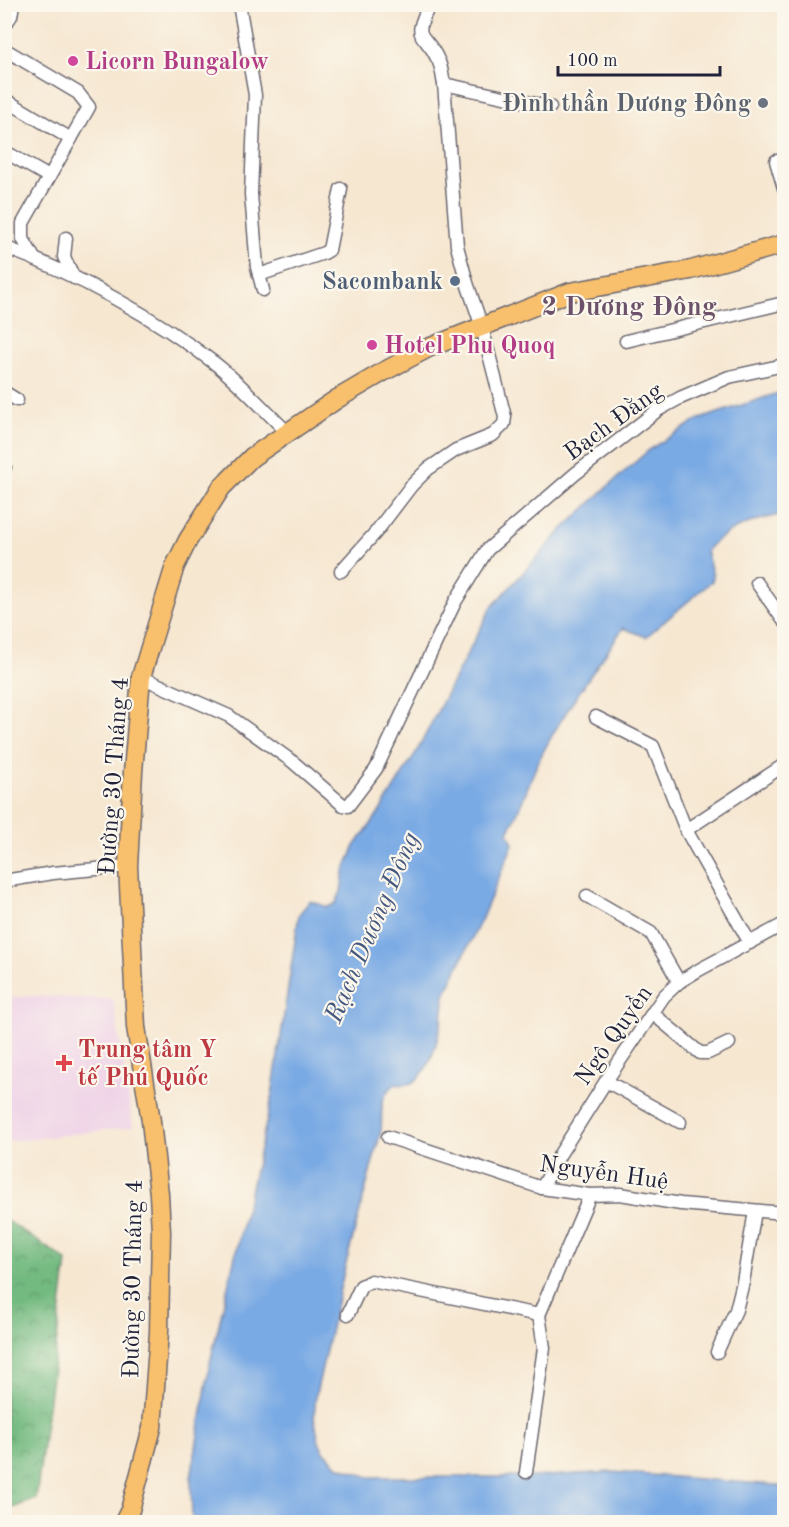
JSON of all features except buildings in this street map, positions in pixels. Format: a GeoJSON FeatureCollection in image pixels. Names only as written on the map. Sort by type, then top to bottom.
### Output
{"type":"FeatureCollection","features":[{"type":"Feature","properties":{"kind":"main road","name":"Đường 30 Tháng 4"},"geometry":{"type":"LineString","coordinates":[[124,1522],[130,1510],[152,1428],[159,1332],[161,1232],[152,1121],[136,1027],[128,866],[133,772],[141,677],[175,566],[188,540],[210,504],[231,477],[252,457],[287,432],[383,372],[428,348],[570,292],[691,270],[784,244]]}},
{"type":"Feature","properties":{"kind":"street"},"geometry":{"type":"LineString","coordinates":[[4,26],[11,16],[13,4]]}},
{"type":"Feature","properties":{"kind":"street"},"geometry":{"type":"LineString","coordinates":[[341,571],[376,532],[411,486],[428,469],[456,450],[493,435],[504,424],[505,417],[482,327],[466,283],[457,246],[444,84],[438,59],[421,36],[420,29],[430,4]]}},
{"type":"Feature","properties":{"kind":"street"},"geometry":{"type":"LineString","coordinates":[[239,5],[255,95],[251,194],[253,231],[263,290]]}},
{"type":"Feature","properties":{"kind":"street"},"geometry":{"type":"LineString","coordinates":[[4,49],[82,96],[89,107],[23,224],[23,239],[34,258]]}},
{"type":"Feature","properties":{"kind":"street"},"geometry":{"type":"LineString","coordinates":[[444,84],[550,106]]}},
{"type":"Feature","properties":{"kind":"street"},"geometry":{"type":"LineString","coordinates":[[4,99],[71,139]]}},
{"type":"Feature","properties":{"kind":"street"},"geometry":{"type":"LineString","coordinates":[[4,150],[49,177]]}},
{"type":"Feature","properties":{"kind":"street"},"geometry":{"type":"LineString","coordinates":[[776,161],[784,188]]}},
{"type":"Feature","properties":{"kind":"street"},"geometry":{"type":"LineString","coordinates":[[259,275],[329,250],[341,189]]}},
{"type":"Feature","properties":{"kind":"street"},"geometry":{"type":"LineString","coordinates":[[66,238],[64,257],[74,278]]}},
{"type":"Feature","properties":{"kind":"street"},"geometry":{"type":"LineString","coordinates":[[4,247],[34,258],[74,278],[163,327],[218,366],[287,432]]}},
{"type":"Feature","properties":{"kind":"street"},"geometry":{"type":"LineString","coordinates":[[626,340],[784,303]]}},
{"type":"Feature","properties":{"kind":"street","name":"Bạch Đằng"},"geometry":{"type":"LineString","coordinates":[[141,677],[229,716],[293,762],[343,805],[348,806],[376,769],[455,603],[487,550],[575,474],[658,410],[729,377],[784,365]]}},
{"type":"Feature","properties":{"kind":"street"},"geometry":{"type":"LineString","coordinates":[[4,392],[17,400]]}},
{"type":"Feature","properties":{"kind":"street"},"geometry":{"type":"LineString","coordinates":[[757,583],[784,621]]}},
{"type":"Feature","properties":{"kind":"street"},"geometry":{"type":"LineString","coordinates":[[596,717],[653,747],[686,830],[750,943]]}},
{"type":"Feature","properties":{"kind":"street"},"geometry":{"type":"LineString","coordinates":[[686,830],[784,765]]}},
{"type":"Feature","properties":{"kind":"street"},"geometry":{"type":"LineString","coordinates":[[4,881],[54,873],[128,866]]}},
{"type":"Feature","properties":{"kind":"street"},"geometry":{"type":"LineString","coordinates":[[587,896],[651,933],[679,982]]}},
{"type":"Feature","properties":{"kind":"street","name":"Ngô Quyền"},"geometry":{"type":"LineString","coordinates":[[542,1188],[606,1081],[664,996],[679,982],[784,924]]}},
{"type":"Feature","properties":{"kind":"street"},"geometry":{"type":"LineString","coordinates":[[652,1013],[700,1053],[708,1053],[729,1043]]}},
{"type":"Feature","properties":{"kind":"street"},"geometry":{"type":"LineString","coordinates":[[606,1081],[680,1122]]}},
{"type":"Feature","properties":{"kind":"street","name":"Nguyễn Huệ"},"geometry":{"type":"LineString","coordinates":[[388,1137],[542,1188],[590,1195],[620,1194],[681,1204],[784,1213]]}},
{"type":"Feature","properties":{"kind":"street"},"geometry":{"type":"LineString","coordinates":[[526,1472],[543,1368],[544,1348],[539,1315],[590,1195]]}},
{"type":"Feature","properties":{"kind":"street"},"geometry":{"type":"LineString","coordinates":[[717,1352],[736,1310],[755,1211]]}},
{"type":"Feature","properties":{"kind":"street"},"geometry":{"type":"LineString","coordinates":[[348,1314],[361,1286],[371,1281],[539,1315]]}},
{"type":"Feature","properties":{"kind":"shaded area","name":"Trung tâm Y tế Phú Quốc"},"geometry":{"type":"Polygon","coordinates":[[[28,996],[113,999],[133,1127],[5,1142],[5,999],[28,996]]]}},
{"type":"Feature","properties":{"kind":"green space"},"geometry":{"type":"Polygon","coordinates":[[[5,1219],[67,1261],[36,1499],[5,1511],[5,1219]]]}},
{"type":"Feature","properties":{"kind":"water","name":"Rạch Dương Đông"},"geometry":{"type":"Polygon","coordinates":[[[784,391],[784,514],[742,526],[722,536],[714,543],[706,551],[713,576],[712,581],[646,637],[623,628],[558,726],[539,760],[508,832],[513,844],[482,918],[444,996],[437,1042],[428,1065],[415,1081],[396,1084],[383,1100],[381,1131],[345,1267],[316,1394],[314,1417],[319,1442],[324,1451],[338,1466],[369,1477],[531,1477],[612,1472],[775,1485],[784,1487],[784,1522],[192,1522],[191,1478],[210,1363],[271,1102],[299,914],[310,901],[328,907],[335,904],[341,892],[344,871],[355,846],[377,816],[417,751],[491,608],[560,532],[650,449],[697,420],[784,391]]]}},
{"type":"Feature","properties":{"kind":"place","name":"Licorn Bungalow"},"geometry":{"type":"Point","coordinates":[73,61]}},
{"type":"Feature","properties":{"kind":"place","name":"Đình thần Dương Đông"},"geometry":{"type":"Point","coordinates":[763,103]}},
{"type":"Feature","properties":{"kind":"place","name":"Sacombank"},"geometry":{"type":"Point","coordinates":[455,281]}},
{"type":"Feature","properties":{"kind":"place","name":"Hotel Phu Quoq"},"geometry":{"type":"Point","coordinates":[372,345]}},
{"type":"Feature","properties":{"kind":"place","name":"Trung tâm Y tế Phú Quốc"},"geometry":{"type":"Point","coordinates":[64,1063]}},
{"type":"Feature","properties":{"kind":"district","name":"2 Dương Đông"},"geometry":{"type":"Point","coordinates":[629,306]}}]}
